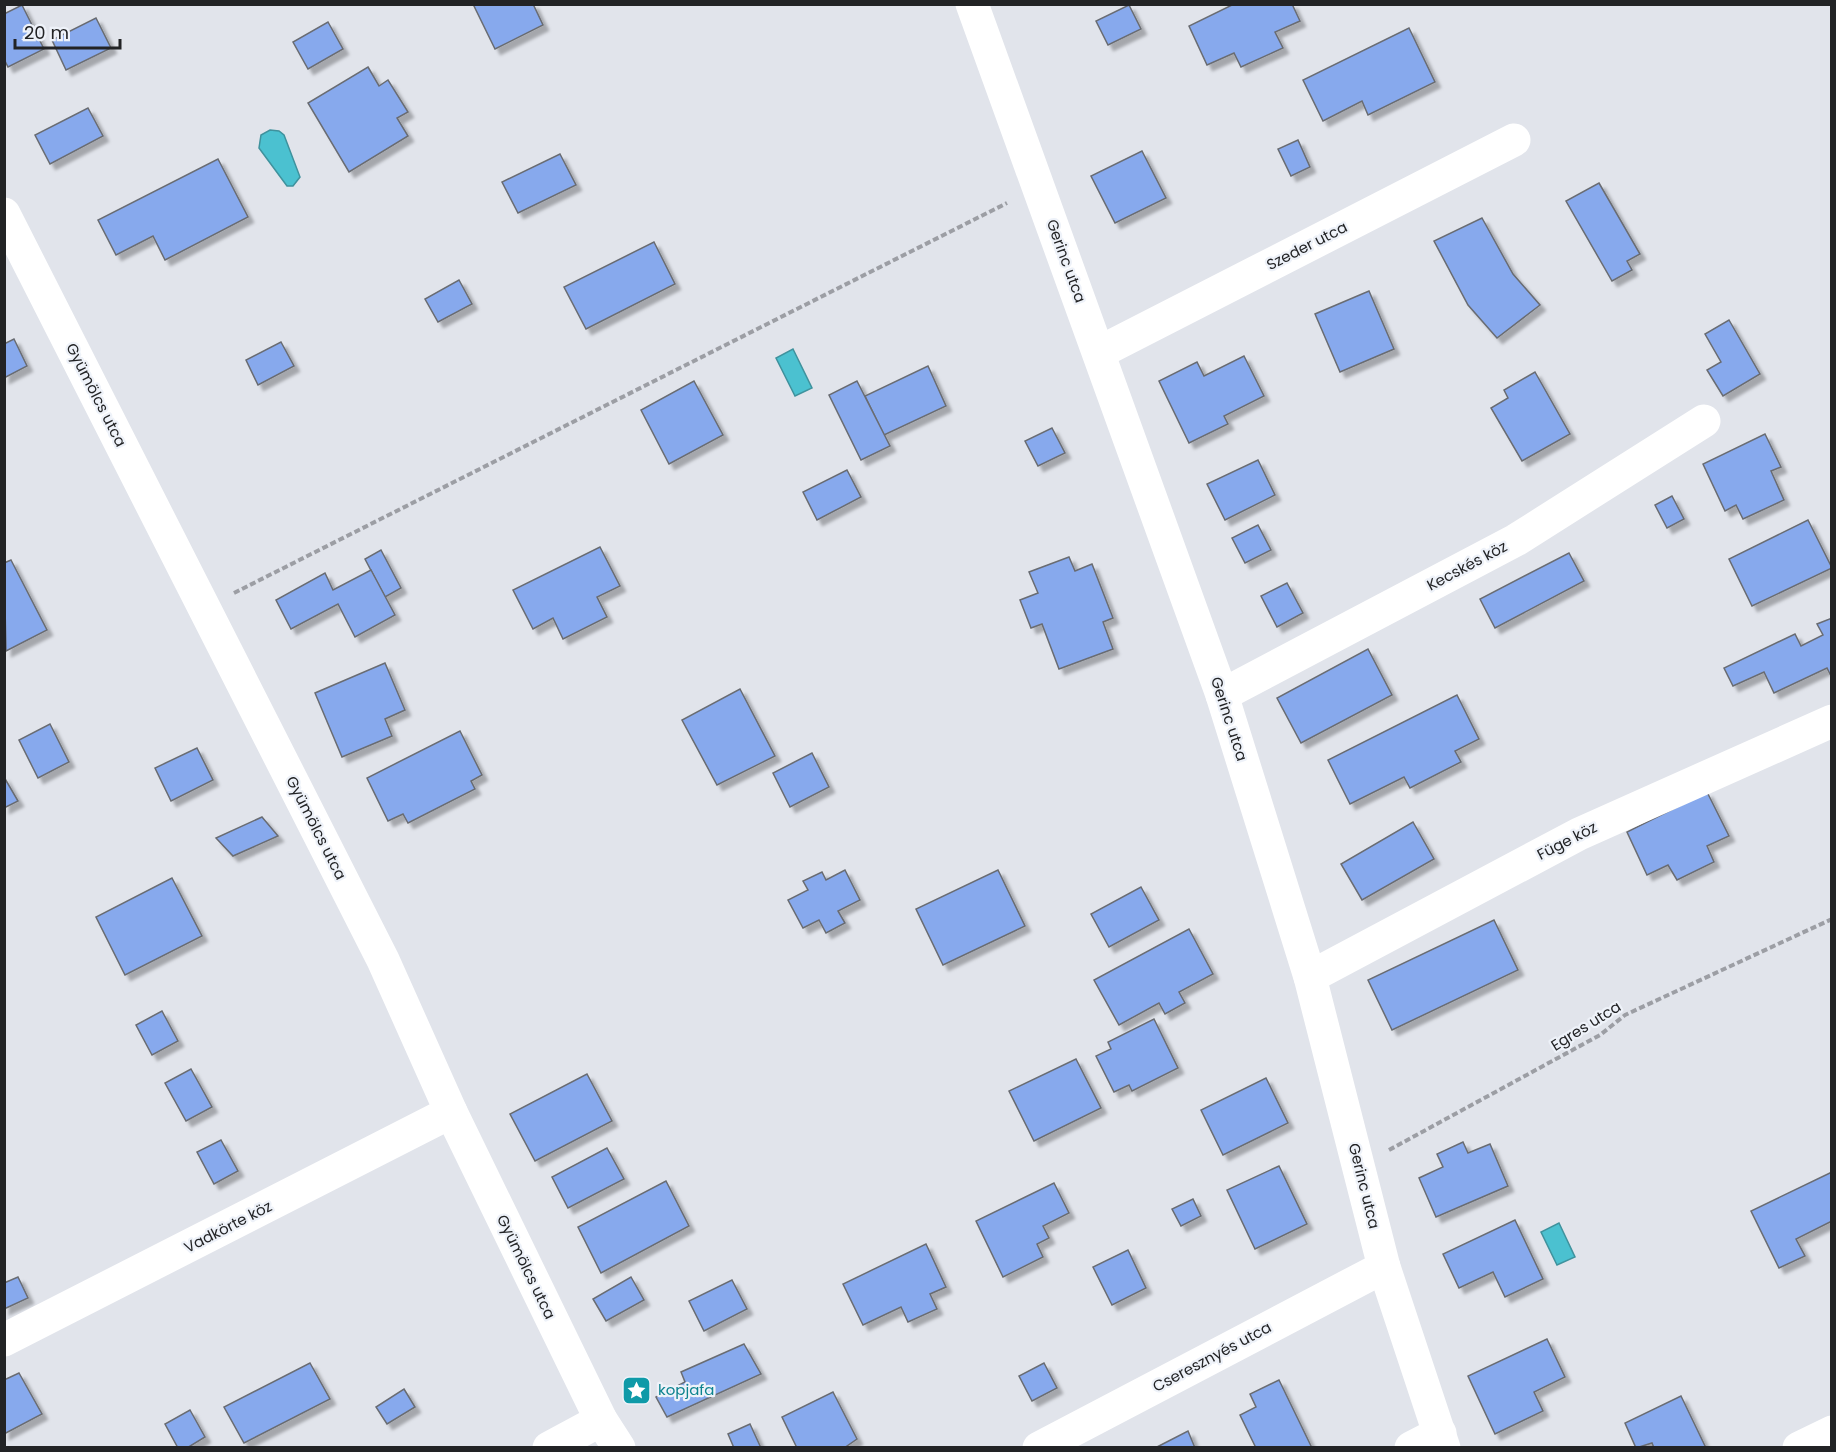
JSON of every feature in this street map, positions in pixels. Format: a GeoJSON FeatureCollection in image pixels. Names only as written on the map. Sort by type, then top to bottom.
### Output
{"type":"FeatureCollection","features":[{"type":"Feature","properties":{"kind":"street","name":"Gerinc utca"},"geometry":{"type":"LineString","coordinates":[[972,4],[1100,352],[1222,695],[1310,976],[1384,1267],[1432,1443]]}},
{"type":"Feature","properties":{"kind":"street","name":"Szeder utca"},"geometry":{"type":"LineString","coordinates":[[1100,352],[1514,140]]}},
{"type":"Feature","properties":{"kind":"street","name":"Gyümölcs utca"},"geometry":{"type":"LineString","coordinates":[[4,214],[383,960],[451,1112],[601,1420],[618,1448]]}},
{"type":"Feature","properties":{"kind":"street","name":"Kecskés köz"},"geometry":{"type":"LineString","coordinates":[[1222,695],[1516,540],[1704,421]]}},
{"type":"Feature","properties":{"kind":"street","name":"Füge köz"},"geometry":{"type":"LineString","coordinates":[[1310,976],[1579,834],[1832,721]]}},
{"type":"Feature","properties":{"kind":"street","name":"Vadkörte köz"},"geometry":{"type":"LineString","coordinates":[[4,1340],[451,1112]]}},
{"type":"Feature","properties":{"kind":"street","name":"Cseresznyés utca"},"geometry":{"type":"LineString","coordinates":[[1039,1448],[1384,1267]]}},
{"type":"Feature","properties":{"kind":"street"},"geometry":{"type":"LineString","coordinates":[[549,1448],[601,1420]]}},
{"type":"Feature","properties":{"kind":"street"},"geometry":{"type":"LineString","coordinates":[[1799,1448],[1832,1432]]}},
{"type":"Feature","properties":{"kind":"path"},"geometry":{"type":"LineString","coordinates":[[204,608],[1039,186]]}},
{"type":"Feature","properties":{"kind":"path","name":"Egres utca"},"geometry":{"type":"LineString","coordinates":[[1359,1166],[1600,1035],[1625,1015],[1832,919]]}},
{"type":"Feature","properties":{"kind":"water"},"geometry":{"type":"Polygon","coordinates":[[[270,130],[279,131],[284,135],[300,177],[293,186],[287,186],[259,148],[261,135],[270,130]]]}},
{"type":"Feature","properties":{"kind":"water"},"geometry":{"type":"Polygon","coordinates":[[[793,349],[812,388],[795,396],[776,358],[793,349]]]}},
{"type":"Feature","properties":{"kind":"water"},"geometry":{"type":"Polygon","coordinates":[[[1559,1223],[1575,1257],[1557,1265],[1541,1232],[1559,1223]]]}},
{"type":"Feature","properties":{"kind":"building"},"geometry":{"type":"Polygon","coordinates":[[[473,4],[533,4],[543,25],[495,49],[473,4]]]}},
{"type":"Feature","properties":{"kind":"building"},"geometry":{"type":"Polygon","coordinates":[[[1234,4],[1292,4],[1300,21],[1275,32],[1283,48],[1241,67],[1234,53],[1207,65],[1189,26],[1234,4]]]}},
{"type":"Feature","properties":{"kind":"building"},"geometry":{"type":"Polygon","coordinates":[[[22,5],[44,49],[8,67],[4,59],[4,14],[22,5]]]}},
{"type":"Feature","properties":{"kind":"building"},"geometry":{"type":"Polygon","coordinates":[[[1129,5],[1141,29],[1108,45],[1096,21],[1129,5]]]}},
{"type":"Feature","properties":{"kind":"building"},"geometry":{"type":"Polygon","coordinates":[[[96,18],[111,48],[66,70],[52,40],[96,18]]]}},
{"type":"Feature","properties":{"kind":"building"},"geometry":{"type":"Polygon","coordinates":[[[328,22],[343,49],[308,69],[293,42],[328,22]]]}},
{"type":"Feature","properties":{"kind":"building"},"geometry":{"type":"Polygon","coordinates":[[[1409,28],[1435,82],[1368,115],[1362,101],[1323,121],[1303,80],[1409,28]]]}},
{"type":"Feature","properties":{"kind":"building"},"geometry":{"type":"Polygon","coordinates":[[[368,67],[379,86],[388,80],[408,112],[397,118],[408,136],[349,172],[308,103],[368,67]]]}},
{"type":"Feature","properties":{"kind":"building"},"geometry":{"type":"Polygon","coordinates":[[[88,108],[103,136],[50,164],[35,135],[88,108]]]}},
{"type":"Feature","properties":{"kind":"building"},"geometry":{"type":"Polygon","coordinates":[[[1298,140],[1310,167],[1291,176],[1278,149],[1298,140]]]}},
{"type":"Feature","properties":{"kind":"building"},"geometry":{"type":"Polygon","coordinates":[[[1142,151],[1166,198],[1115,223],[1091,176],[1142,151]]]}},
{"type":"Feature","properties":{"kind":"building"},"geometry":{"type":"Polygon","coordinates":[[[560,154],[576,185],[518,213],[502,182],[560,154]]]}},
{"type":"Feature","properties":{"kind":"building"},"geometry":{"type":"Polygon","coordinates":[[[218,159],[248,217],[165,260],[153,236],[116,255],[98,220],[218,159]]]}},
{"type":"Feature","properties":{"kind":"building"},"geometry":{"type":"Polygon","coordinates":[[[1599,183],[1640,254],[1627,261],[1632,270],[1612,281],[1566,201],[1599,183]]]}},
{"type":"Feature","properties":{"kind":"building"},"geometry":{"type":"Polygon","coordinates":[[[1482,218],[1513,274],[1540,305],[1497,338],[1468,305],[1434,241],[1482,218]]]}},
{"type":"Feature","properties":{"kind":"building"},"geometry":{"type":"Polygon","coordinates":[[[654,242],[675,284],[586,329],[564,287],[654,242]]]}},
{"type":"Feature","properties":{"kind":"building"},"geometry":{"type":"Polygon","coordinates":[[[459,280],[472,304],[438,322],[425,299],[459,280]]]}},
{"type":"Feature","properties":{"kind":"building"},"geometry":{"type":"Polygon","coordinates":[[[1369,291],[1394,349],[1340,372],[1315,314],[1369,291]]]}},
{"type":"Feature","properties":{"kind":"building"},"geometry":{"type":"Polygon","coordinates":[[[1729,320],[1760,374],[1723,396],[1707,370],[1721,362],[1705,334],[1729,320]]]}},
{"type":"Feature","properties":{"kind":"building"},"geometry":{"type":"Polygon","coordinates":[[[14,339],[27,366],[4,378],[4,344],[14,339]]]}},
{"type":"Feature","properties":{"kind":"building"},"geometry":{"type":"Polygon","coordinates":[[[281,342],[294,366],[258,385],[246,360],[281,342]]]}},
{"type":"Feature","properties":{"kind":"building"},"geometry":{"type":"Polygon","coordinates":[[[1244,356],[1264,396],[1224,416],[1228,424],[1189,443],[1159,381],[1197,362],[1204,376],[1244,356]]]}},
{"type":"Feature","properties":{"kind":"building"},"geometry":{"type":"Polygon","coordinates":[[[928,366],[946,406],[884,435],[865,396],[928,366]]]}},
{"type":"Feature","properties":{"kind":"building"},"geometry":{"type":"Polygon","coordinates":[[[1535,372],[1570,434],[1522,461],[1491,408],[1508,398],[1504,390],[1535,372]]]}},
{"type":"Feature","properties":{"kind":"building"},"geometry":{"type":"Polygon","coordinates":[[[694,381],[723,435],[669,464],[641,410],[694,381]]]}},
{"type":"Feature","properties":{"kind":"building"},"geometry":{"type":"Polygon","coordinates":[[[857,381],[890,446],[861,460],[829,395],[857,381]]]}},
{"type":"Feature","properties":{"kind":"building"},"geometry":{"type":"Polygon","coordinates":[[[1052,428],[1065,453],[1038,466],[1025,441],[1052,428]]]}},
{"type":"Feature","properties":{"kind":"building"},"geometry":{"type":"Polygon","coordinates":[[[1765,434],[1781,467],[1771,471],[1784,500],[1743,519],[1736,505],[1725,511],[1703,464],[1765,434]]]}},
{"type":"Feature","properties":{"kind":"building"},"geometry":{"type":"Polygon","coordinates":[[[1258,460],[1275,495],[1225,520],[1207,484],[1258,460]]]}},
{"type":"Feature","properties":{"kind":"building"},"geometry":{"type":"Polygon","coordinates":[[[847,470],[861,497],[817,520],[803,492],[847,470]]]}},
{"type":"Feature","properties":{"kind":"building"},"geometry":{"type":"Polygon","coordinates":[[[1672,496],[1684,519],[1667,528],[1655,505],[1672,496]]]}},
{"type":"Feature","properties":{"kind":"building"},"geometry":{"type":"Polygon","coordinates":[[[1808,520],[1832,568],[1752,606],[1729,559],[1808,520]]]}},
{"type":"Feature","properties":{"kind":"building"},"geometry":{"type":"Polygon","coordinates":[[[1258,525],[1271,550],[1245,563],[1232,538],[1258,525]]]}},
{"type":"Feature","properties":{"kind":"building"},"geometry":{"type":"Polygon","coordinates":[[[600,547],[620,586],[597,597],[607,617],[563,639],[553,618],[533,629],[513,590],[600,547]]]}},
{"type":"Feature","properties":{"kind":"building"},"geometry":{"type":"Polygon","coordinates":[[[381,550],[401,588],[385,597],[365,559],[381,550]]]}},
{"type":"Feature","properties":{"kind":"building"},"geometry":{"type":"Polygon","coordinates":[[[1569,553],[1584,581],[1495,628],[1480,599],[1569,553]]]}},
{"type":"Feature","properties":{"kind":"building"},"geometry":{"type":"Polygon","coordinates":[[[1069,557],[1075,571],[1092,564],[1113,618],[1103,622],[1113,649],[1059,669],[1042,624],[1031,628],[1020,600],[1038,593],[1029,572],[1069,557]]]}},
{"type":"Feature","properties":{"kind":"building"},"geometry":{"type":"Polygon","coordinates":[[[11,560],[47,630],[6,651],[4,563],[11,560]]]}},
{"type":"Feature","properties":{"kind":"building"},"geometry":{"type":"Polygon","coordinates":[[[371,570],[395,615],[355,637],[338,604],[291,629],[276,600],[325,573],[333,590],[371,570]]]}},
{"type":"Feature","properties":{"kind":"building"},"geometry":{"type":"Polygon","coordinates":[[[1287,583],[1303,613],[1277,627],[1261,596],[1287,583]]]}},
{"type":"Feature","properties":{"kind":"building"},"geometry":{"type":"Polygon","coordinates":[[[1832,618],[1832,678],[1827,668],[1774,693],[1764,672],[1733,686],[1724,668],[1795,634],[1801,646],[1823,635],[1817,624],[1832,618]]]}},
{"type":"Feature","properties":{"kind":"building"},"geometry":{"type":"Polygon","coordinates":[[[1368,649],[1392,695],[1301,743],[1277,698],[1368,649]]]}},
{"type":"Feature","properties":{"kind":"building"},"geometry":{"type":"Polygon","coordinates":[[[385,663],[405,710],[385,719],[392,736],[342,757],[315,693],[385,663]]]}},
{"type":"Feature","properties":{"kind":"building"},"geometry":{"type":"Polygon","coordinates":[[[740,689],[775,756],[717,785],[682,720],[740,689]]]}},
{"type":"Feature","properties":{"kind":"building"},"geometry":{"type":"Polygon","coordinates":[[[1457,695],[1479,739],[1455,751],[1461,762],[1410,788],[1404,777],[1350,804],[1328,760],[1457,695]]]}},
{"type":"Feature","properties":{"kind":"building"},"geometry":{"type":"Polygon","coordinates":[[[50,724],[69,762],[38,778],[19,740],[50,724]]]}},
{"type":"Feature","properties":{"kind":"building"},"geometry":{"type":"Polygon","coordinates":[[[460,731],[482,775],[471,781],[475,789],[408,823],[403,814],[388,821],[367,778],[460,731]]]}},
{"type":"Feature","properties":{"kind":"building"},"geometry":{"type":"Polygon","coordinates":[[[197,748],[213,780],[171,801],[155,768],[197,748]]]}},
{"type":"Feature","properties":{"kind":"building"},"geometry":{"type":"Polygon","coordinates":[[[812,753],[829,787],[790,807],[773,773],[812,753]]]}},
{"type":"Feature","properties":{"kind":"building"},"geometry":{"type":"Polygon","coordinates":[[[4,777],[18,801],[4,808],[4,777]]]}},
{"type":"Feature","properties":{"kind":"building"},"geometry":{"type":"Polygon","coordinates":[[[1707,792],[1729,836],[1707,846],[1714,862],[1677,880],[1668,865],[1647,875],[1627,832],[1707,792]]]}},
{"type":"Feature","properties":{"kind":"building"},"geometry":{"type":"Polygon","coordinates":[[[262,817],[278,836],[233,856],[216,838],[262,817]]]}},
{"type":"Feature","properties":{"kind":"building"},"geometry":{"type":"Polygon","coordinates":[[[1413,822],[1434,859],[1362,900],[1341,864],[1413,822]]]}},
{"type":"Feature","properties":{"kind":"building"},"geometry":{"type":"Polygon","coordinates":[[[845,870],[860,900],[838,911],[845,923],[826,933],[819,920],[803,928],[788,900],[808,890],[803,881],[822,872],[826,880],[845,870]]]}},
{"type":"Feature","properties":{"kind":"building"},"geometry":{"type":"Polygon","coordinates":[[[998,870],[1025,926],[943,965],[916,909],[998,870]]]}},
{"type":"Feature","properties":{"kind":"building"},"geometry":{"type":"Polygon","coordinates":[[[172,878],[202,936],[125,975],[96,917],[172,878]]]}},
{"type":"Feature","properties":{"kind":"building"},"geometry":{"type":"Polygon","coordinates":[[[1141,887],[1159,920],[1109,947],[1091,914],[1141,887]]]}},
{"type":"Feature","properties":{"kind":"building"},"geometry":{"type":"Polygon","coordinates":[[[1494,920],[1518,970],[1392,1030],[1368,980],[1494,920]]]}},
{"type":"Feature","properties":{"kind":"building"},"geometry":{"type":"Polygon","coordinates":[[[1189,929],[1213,974],[1179,992],[1185,1003],[1165,1014],[1159,1003],[1119,1025],[1094,980],[1189,929]]]}},
{"type":"Feature","properties":{"kind":"building"},"geometry":{"type":"Polygon","coordinates":[[[162,1011],[178,1041],[152,1055],[136,1025],[162,1011]]]}},
{"type":"Feature","properties":{"kind":"building"},"geometry":{"type":"Polygon","coordinates":[[[1154,1019],[1178,1068],[1132,1091],[1129,1085],[1114,1092],[1096,1056],[1111,1049],[1108,1042],[1154,1019]]]}},
{"type":"Feature","properties":{"kind":"building"},"geometry":{"type":"Polygon","coordinates":[[[1076,1059],[1101,1108],[1034,1141],[1009,1091],[1076,1059]]]}},
{"type":"Feature","properties":{"kind":"building"},"geometry":{"type":"Polygon","coordinates":[[[191,1069],[212,1107],[186,1121],[165,1083],[191,1069]]]}},
{"type":"Feature","properties":{"kind":"building"},"geometry":{"type":"Polygon","coordinates":[[[587,1074],[612,1121],[535,1161],[510,1114],[587,1074]]]}},
{"type":"Feature","properties":{"kind":"building"},"geometry":{"type":"Polygon","coordinates":[[[1266,1078],[1288,1123],[1223,1155],[1201,1110],[1266,1078]]]}},
{"type":"Feature","properties":{"kind":"building"},"geometry":{"type":"Polygon","coordinates":[[[221,1140],[238,1171],[214,1184],[197,1152],[221,1140]]]}},
{"type":"Feature","properties":{"kind":"building"},"geometry":{"type":"Polygon","coordinates":[[[1463,1142],[1468,1153],[1490,1144],[1508,1186],[1436,1217],[1419,1178],[1443,1167],[1437,1154],[1463,1142]]]}},
{"type":"Feature","properties":{"kind":"building"},"geometry":{"type":"Polygon","coordinates":[[[607,1148],[624,1179],[568,1208],[552,1177],[607,1148]]]}},
{"type":"Feature","properties":{"kind":"building"},"geometry":{"type":"Polygon","coordinates":[[[1279,1166],[1307,1224],[1255,1249],[1227,1190],[1279,1166]]]}},
{"type":"Feature","properties":{"kind":"building"},"geometry":{"type":"Polygon","coordinates":[[[1832,1172],[1832,1221],[1796,1239],[1805,1256],[1779,1268],[1751,1211],[1832,1172]]]}},
{"type":"Feature","properties":{"kind":"building"},"geometry":{"type":"Polygon","coordinates":[[[666,1181],[689,1226],[601,1273],[578,1227],[666,1181]]]}},
{"type":"Feature","properties":{"kind":"building"},"geometry":{"type":"Polygon","coordinates":[[[1054,1183],[1069,1213],[1043,1226],[1049,1238],[1037,1244],[1043,1257],[1003,1277],[976,1221],[1054,1183]]]}},
{"type":"Feature","properties":{"kind":"building"},"geometry":{"type":"Polygon","coordinates":[[[1193,1199],[1201,1216],[1181,1226],[1172,1209],[1193,1199]]]}},
{"type":"Feature","properties":{"kind":"building"},"geometry":{"type":"Polygon","coordinates":[[[1515,1220],[1543,1279],[1505,1297],[1493,1272],[1459,1288],[1443,1254],[1515,1220]]]}},
{"type":"Feature","properties":{"kind":"building"},"geometry":{"type":"Polygon","coordinates":[[[926,1244],[946,1287],[930,1294],[937,1309],[908,1322],[901,1307],[863,1325],[843,1284],[926,1244]]]}},
{"type":"Feature","properties":{"kind":"building"},"geometry":{"type":"Polygon","coordinates":[[[1128,1250],[1146,1288],[1112,1305],[1093,1267],[1128,1250]]]}},
{"type":"Feature","properties":{"kind":"building"},"geometry":{"type":"Polygon","coordinates":[[[18,1277],[28,1298],[4,1309],[4,1283],[18,1277]]]}},
{"type":"Feature","properties":{"kind":"building"},"geometry":{"type":"Polygon","coordinates":[[[631,1277],[644,1300],[606,1321],[593,1299],[631,1277]]]}},
{"type":"Feature","properties":{"kind":"building"},"geometry":{"type":"Polygon","coordinates":[[[732,1280],[747,1309],[704,1331],[689,1301],[732,1280]]]}},
{"type":"Feature","properties":{"kind":"building"},"geometry":{"type":"Polygon","coordinates":[[[1547,1339],[1565,1377],[1534,1392],[1543,1411],[1495,1434],[1468,1376],[1547,1339]]]}},
{"type":"Feature","properties":{"kind":"building"},"geometry":{"type":"Polygon","coordinates":[[[744,1344],[761,1374],[667,1417],[656,1397],[685,1382],[681,1372],[744,1344]]]}},
{"type":"Feature","properties":{"kind":"building"},"geometry":{"type":"Polygon","coordinates":[[[310,1363],[330,1399],[244,1443],[224,1407],[310,1363]]]}},
{"type":"Feature","properties":{"kind":"building"},"geometry":{"type":"Polygon","coordinates":[[[1044,1363],[1057,1388],[1032,1401],[1019,1376],[1044,1363]]]}},
{"type":"Feature","properties":{"kind":"building"},"geometry":{"type":"Polygon","coordinates":[[[19,1373],[42,1414],[4,1434],[4,1380],[19,1373]]]}},
{"type":"Feature","properties":{"kind":"building"},"geometry":{"type":"Polygon","coordinates":[[[1279,1380],[1312,1448],[1256,1448],[1240,1415],[1256,1407],[1250,1394],[1279,1380]]]}},
{"type":"Feature","properties":{"kind":"building"},"geometry":{"type":"Polygon","coordinates":[[[404,1389],[415,1407],[387,1424],[376,1407],[404,1389]]]}},
{"type":"Feature","properties":{"kind":"building"},"geometry":{"type":"Polygon","coordinates":[[[833,1392],[857,1439],[844,1448],[797,1448],[782,1417],[833,1392]]]}},
{"type":"Feature","properties":{"kind":"building"},"geometry":{"type":"Polygon","coordinates":[[[1681,1396],[1706,1448],[1654,1448],[1652,1443],[1636,1448],[1625,1423],[1681,1396]]]}},
{"type":"Feature","properties":{"kind":"building"},"geometry":{"type":"Polygon","coordinates":[[[190,1410],[205,1437],[187,1448],[178,1448],[165,1424],[190,1410]]]}},
{"type":"Feature","properties":{"kind":"building"},"geometry":{"type":"Polygon","coordinates":[[[750,1424],[761,1448],[734,1448],[728,1434],[750,1424]]]}},
{"type":"Feature","properties":{"kind":"building"},"geometry":{"type":"Polygon","coordinates":[[[1188,1431],[1195,1448],[1155,1448],[1188,1431]]]}},
{"type":"Feature","properties":{"kind":"place","name":"kopjafa"},"geometry":{"type":"Point","coordinates":[637,1390]}}]}
